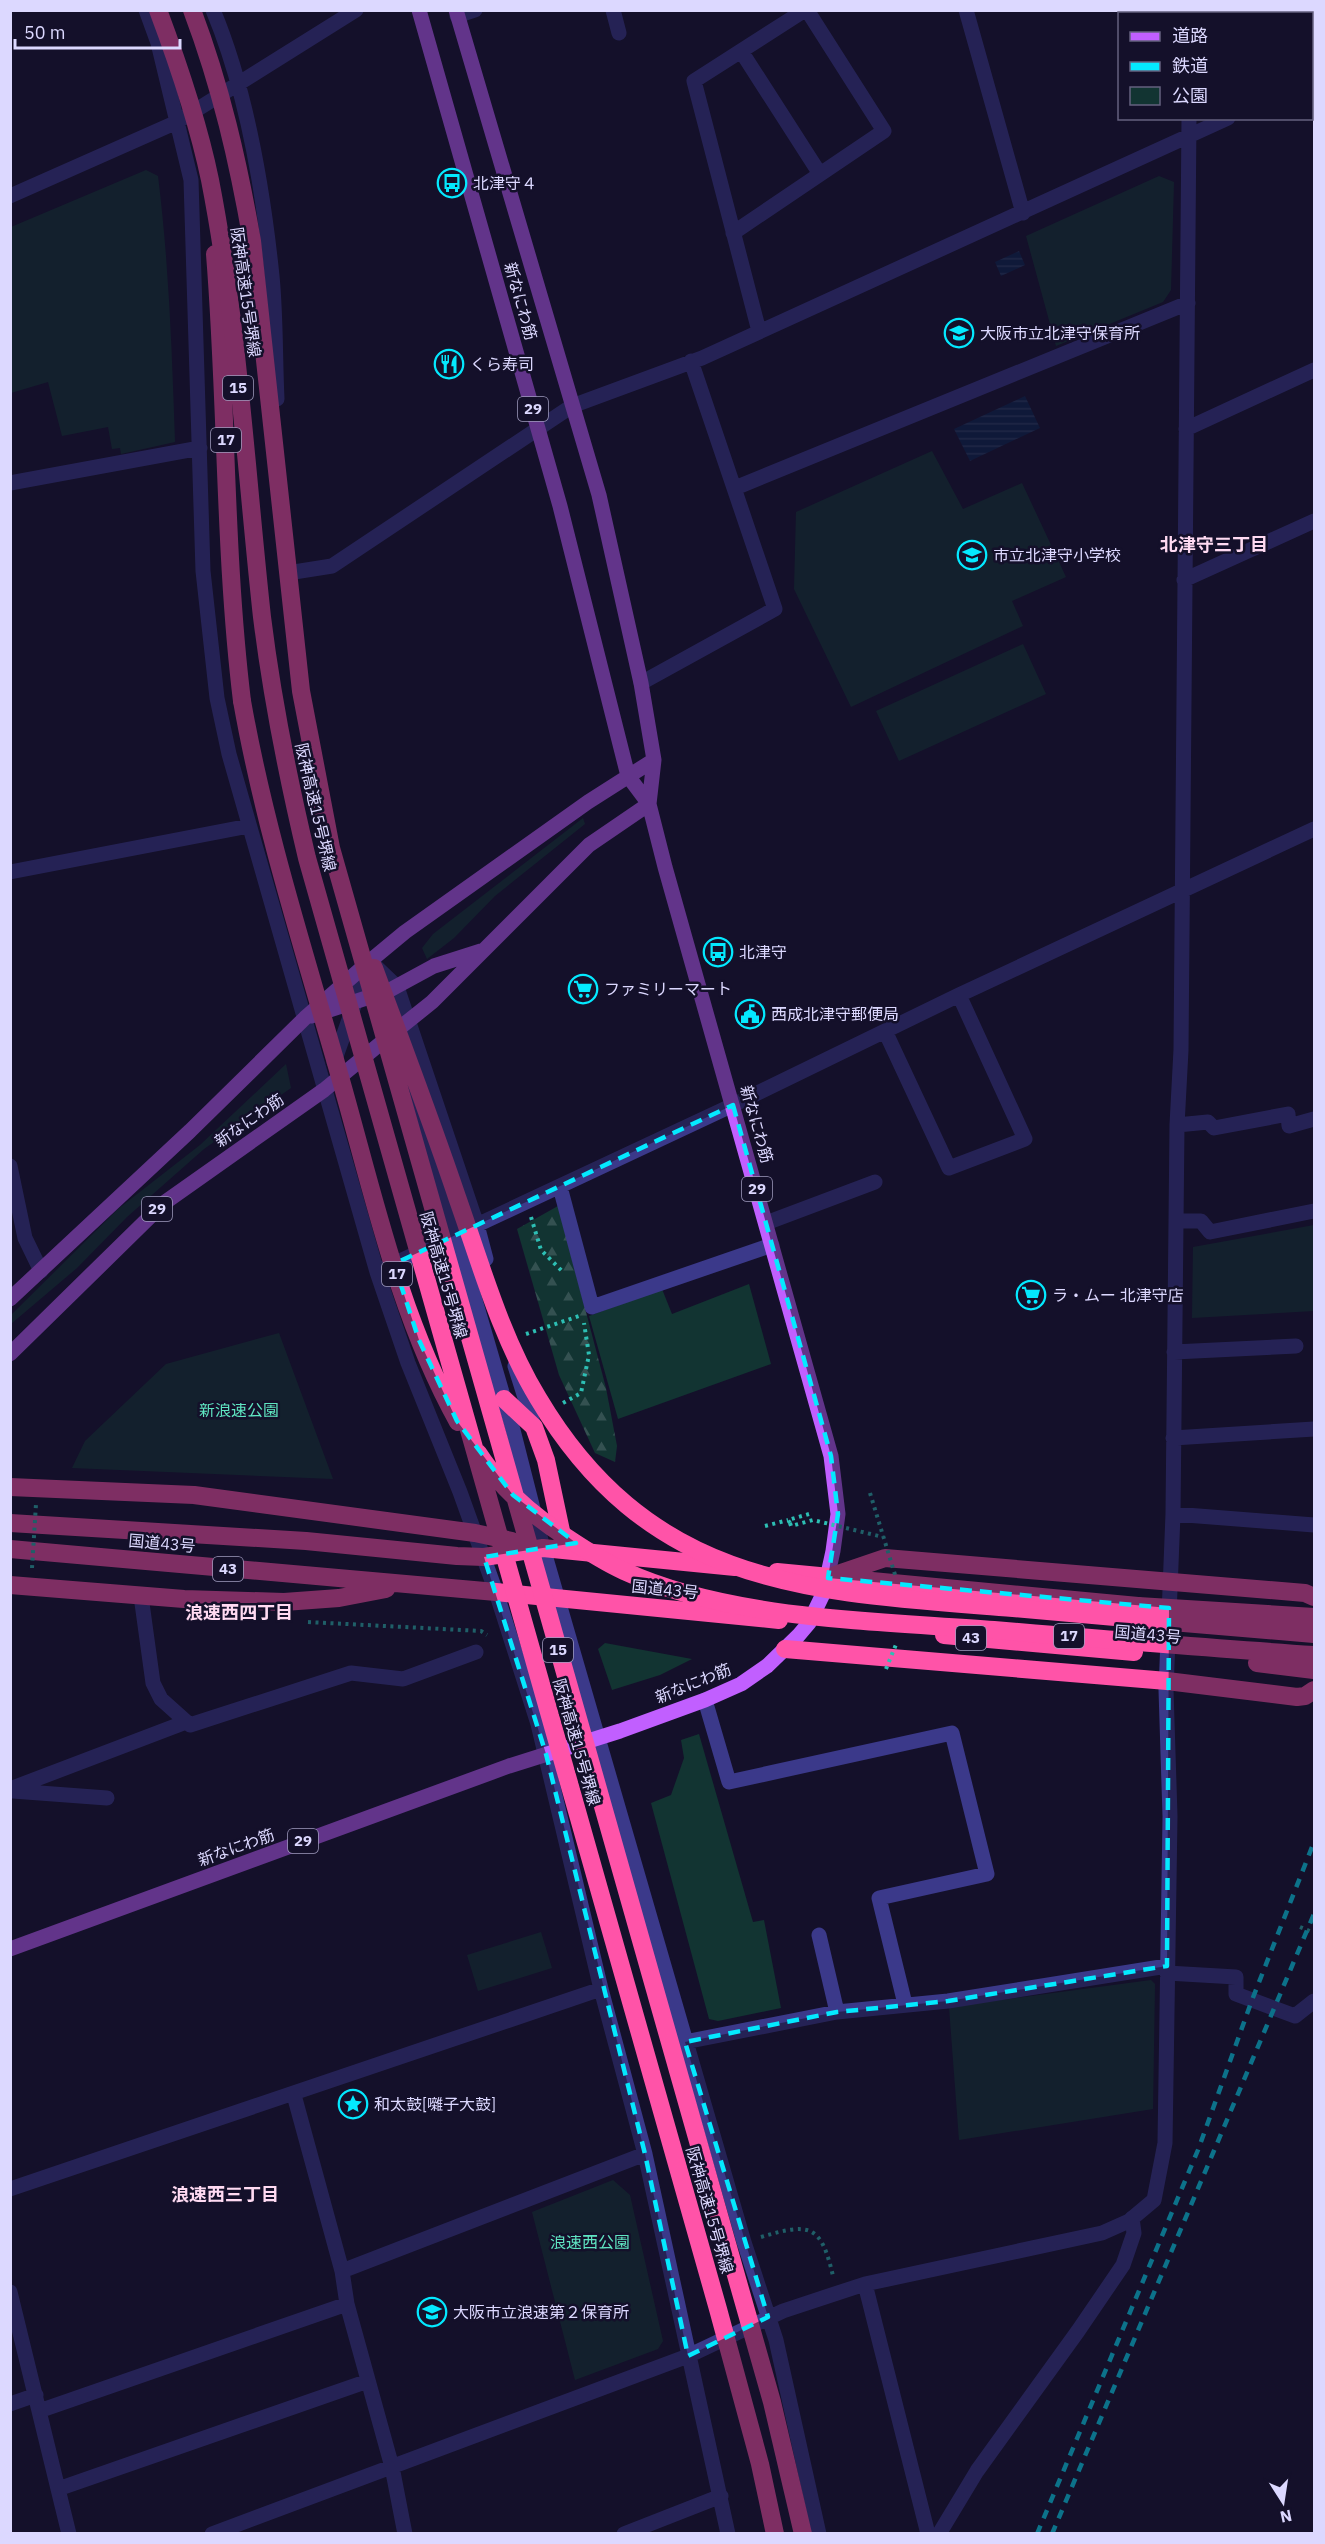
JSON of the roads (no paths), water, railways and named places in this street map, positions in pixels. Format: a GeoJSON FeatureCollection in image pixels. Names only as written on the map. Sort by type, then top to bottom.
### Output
{"type":"FeatureCollection","features":[{"type":"Feature","properties":{"kind":"highway","name":"阪神高速15号堺線"},"geometry":{"type":"LineString","coordinates":[[158,10],[196,122],[210,179],[229,310],[273,695],[287,772],[307,858],[711,2286],[760,2464],[775,2534]]}},
{"type":"Feature","properties":{"kind":"highway","name":"阪神高速15号堺線"},"geometry":{"type":"LineString","coordinates":[[192,10],[226,111],[240,171],[252,241],[299,680],[331,848],[772,2402],[803,2534]]}},
{"type":"Feature","properties":{"kind":"highway","name":"17"},"geometry":{"type":"LineString","coordinates":[[210,179],[223,355],[234,628],[242,701],[251,752],[277,857],[403,1294],[436,1381],[457,1421],[483,1460],[513,1495],[547,1525],[585,1550],[625,1571],[668,1587],[715,1600],[769,1610],[886,1622],[1314,1656]]}},
{"type":"Feature","properties":{"kind":"highway","name":"17"},"geometry":{"type":"LineString","coordinates":[[331,848],[491,1296],[514,1353],[537,1397],[564,1438],[595,1476],[632,1509],[671,1538],[712,1558],[746,1571],[836,1592],[1314,1634]]}},
{"type":"Feature","properties":{"kind":"highway"},"geometry":{"type":"LineString","coordinates":[[504,1399],[534,1427],[546,1460],[565,1549]]}},
{"type":"Feature","properties":{"kind":"highway"},"geometry":{"type":"LineString","coordinates":[[10,1487],[194,1495],[475,1533],[543,1548]]}},
{"type":"Feature","properties":{"kind":"highway","name":"国道43号"},"geometry":{"type":"LineString","coordinates":[[10,1523],[306,1541],[484,1557],[543,1548],[565,1549],[828,1578],[1138,1606],[1314,1617]]}},
{"type":"Feature","properties":{"kind":"highway","name":"国道43号"},"geometry":{"type":"LineString","coordinates":[[10,1550],[496,1592],[1314,1670]]}},
{"type":"Feature","properties":{"kind":"highway"},"geometry":{"type":"LineString","coordinates":[[828,1578],[885,1558],[1305,1593],[1314,1597]]}},
{"type":"Feature","properties":{"kind":"highway"},"geometry":{"type":"LineString","coordinates":[[10,1585],[184,1599],[311,1602],[408,1585]]}},
{"type":"Feature","properties":{"kind":"highway"},"geometry":{"type":"LineString","coordinates":[[785,1648],[1167,1681],[1297,1697],[1305,1696],[1314,1690]]}},
{"type":"Feature","properties":{"kind":"main road","name":"新なにわ筋"},"geometry":{"type":"LineString","coordinates":[[419,10],[563,517],[628,776],[649,804]]}},
{"type":"Feature","properties":{"kind":"main road","name":"新なにわ筋"},"geometry":{"type":"LineString","coordinates":[[10,1949],[546,1754],[705,1701],[741,1684],[785,1648],[808,1623],[818,1607],[828,1578],[837,1521],[835,1478],[824,1428],[649,804],[654,760],[641,682],[599,495],[456,13]]}},
{"type":"Feature","properties":{"kind":"main road","name":"新なにわ筋"},"geometry":{"type":"LineString","coordinates":[[10,1299],[190,1131],[305,1018],[370,960],[405,932],[588,802],[654,760]]}},
{"type":"Feature","properties":{"kind":"main road","name":"新なにわ筋"},"geometry":{"type":"LineString","coordinates":[[10,1354],[164,1203],[324,1090],[432,1002],[589,845],[649,804]]}},
{"type":"Feature","properties":{"kind":"main road"},"geometry":{"type":"LineString","coordinates":[[305,1018],[380,994],[434,966],[484,950]]}},
{"type":"Feature","properties":{"kind":"street"},"geometry":{"type":"LineString","coordinates":[[146,10],[158,43],[191,180],[201,536],[209,638],[217,698],[229,754],[377,1272],[408,1363],[484,1557],[546,1754],[601,1989],[645,2154],[728,2534]]}},
{"type":"Feature","properties":{"kind":"street"},"geometry":{"type":"LineString","coordinates":[[213,10],[239,84],[252,142],[272,277],[279,447],[308,694],[325,795],[380,994],[456,1235],[504,1399],[543,1548],[685,2042],[744,2242],[776,2340],[819,2534]]}},
{"type":"Feature","properties":{"kind":"street"},"geometry":{"type":"LineString","coordinates":[[10,196],[177,122],[356,10]]}},
{"type":"Feature","properties":{"kind":"street"},"geometry":{"type":"LineString","coordinates":[[456,13],[475,10]]}},
{"type":"Feature","properties":{"kind":"street"},"geometry":{"type":"LineString","coordinates":[[612,10],[619,33]]}},
{"type":"Feature","properties":{"kind":"street"},"geometry":{"type":"LineString","coordinates":[[733,233],[884,131],[806,10],[694,81],[733,233],[759,331]]}},
{"type":"Feature","properties":{"kind":"street"},"geometry":{"type":"LineString","coordinates":[[966,10],[1023,213]]}},
{"type":"Feature","properties":{"kind":"street"},"geometry":{"type":"LineString","coordinates":[[741,51],[820,174]]}},
{"type":"Feature","properties":{"kind":"street"},"geometry":{"type":"LineString","coordinates":[[212,2534],[688,2356],[768,2317],[865,2284],[1102,2233],[1132,2218],[1154,2200],[1165,2143],[1170,1816],[1167,1681],[1173,1514],[1177,1125],[1181,1050],[1189,120]]}},
{"type":"Feature","properties":{"kind":"street"},"geometry":{"type":"LineString","coordinates":[[294,572],[332,566],[572,406],[691,361],[1023,213],[1224,120]]}},
{"type":"Feature","properties":{"kind":"street"},"geometry":{"type":"LineString","coordinates":[[735,489],[1188,303]]}},
{"type":"Feature","properties":{"kind":"street"},"geometry":{"type":"LineString","coordinates":[[641,682],[775,609],[691,361]]}},
{"type":"Feature","properties":{"kind":"street"},"geometry":{"type":"LineString","coordinates":[[1186,429],[1314,370]]}},
{"type":"Feature","properties":{"kind":"street"},"geometry":{"type":"LineString","coordinates":[[10,483],[200,448]]}},
{"type":"Feature","properties":{"kind":"street"},"geometry":{"type":"LineString","coordinates":[[1184,580],[1314,521]]}},
{"type":"Feature","properties":{"kind":"street"},"geometry":{"type":"LineString","coordinates":[[10,872],[249,826]]}},
{"type":"Feature","properties":{"kind":"street"},"geometry":{"type":"LineString","coordinates":[[377,1272],[733,1105],[959,994],[1314,829]]}},
{"type":"Feature","properties":{"kind":"street"},"geometry":{"type":"LineString","coordinates":[[370,960],[397,987],[409,1020],[477,1225],[534,1427]]}},
{"type":"Feature","properties":{"kind":"street"},"geometry":{"type":"LineString","coordinates":[[324,1090],[370,960]]}},
{"type":"Feature","properties":{"kind":"street"},"geometry":{"type":"LineString","coordinates":[[885,1031],[949,1168],[1025,1139],[959,994]]}},
{"type":"Feature","properties":{"kind":"street"},"geometry":{"type":"LineString","coordinates":[[1177,1125],[1208,1122],[1214,1128],[1288,1114],[1289,1126],[1314,1119]]}},
{"type":"Feature","properties":{"kind":"street"},"geometry":{"type":"LineString","coordinates":[[10,1166],[25,1238],[41,1271]]}},
{"type":"Feature","properties":{"kind":"street"},"geometry":{"type":"LineString","coordinates":[[766,1223],[875,1182]]}},
{"type":"Feature","properties":{"kind":"street"},"geometry":{"type":"LineString","coordinates":[[560,1187],[592,1307],[772,1245]]}},
{"type":"Feature","properties":{"kind":"street"},"geometry":{"type":"LineString","coordinates":[[1176,1221],[1201,1221],[1210,1232],[1314,1211]]}},
{"type":"Feature","properties":{"kind":"street"},"geometry":{"type":"LineString","coordinates":[[1174,1352],[1296,1346]]}},
{"type":"Feature","properties":{"kind":"street"},"geometry":{"type":"LineString","coordinates":[[1173,1438],[1314,1429]]}},
{"type":"Feature","properties":{"kind":"street"},"geometry":{"type":"LineString","coordinates":[[1173,1514],[1314,1525]]}},
{"type":"Feature","properties":{"kind":"street"},"geometry":{"type":"LineString","coordinates":[[141,1596],[153,1683],[161,1699],[190,1725],[351,1672],[403,1679],[476,1652]]}},
{"type":"Feature","properties":{"kind":"street"},"geometry":{"type":"LineString","coordinates":[[705,1701],[729,1782],[952,1733],[987,1874],[879,1898],[905,2004]]}},
{"type":"Feature","properties":{"kind":"street"},"geometry":{"type":"LineString","coordinates":[[10,1790],[186,1722]]}},
{"type":"Feature","properties":{"kind":"street"},"geometry":{"type":"LineString","coordinates":[[10,1790],[107,1798]]}},
{"type":"Feature","properties":{"kind":"street"},"geometry":{"type":"LineString","coordinates":[[819,1935],[837,2012]]}},
{"type":"Feature","properties":{"kind":"street"},"geometry":{"type":"LineString","coordinates":[[685,2042],[837,2012],[1026,1990],[1167,1970],[1236,1977],[1236,1994],[1295,2016],[1314,2001]]}},
{"type":"Feature","properties":{"kind":"street"},"geometry":{"type":"LineString","coordinates":[[11,2184],[294,2095],[601,1989]]}},
{"type":"Feature","properties":{"kind":"street"},"geometry":{"type":"LineString","coordinates":[[294,2095],[342,2271],[347,2304],[392,2467],[405,2534]]}},
{"type":"Feature","properties":{"kind":"street"},"geometry":{"type":"LineString","coordinates":[[342,2271],[645,2154]]}},
{"type":"Feature","properties":{"kind":"street"},"geometry":{"type":"LineString","coordinates":[[939,2534],[976,2470],[1078,2331],[1123,2265],[1134,2233],[1132,2218]]}},
{"type":"Feature","properties":{"kind":"street"},"geometry":{"type":"LineString","coordinates":[[865,2284],[928,2534]]}},
{"type":"Feature","properties":{"kind":"street"},"geometry":{"type":"LineString","coordinates":[[10,2292],[69,2534]]}},
{"type":"Feature","properties":{"kind":"street"},"geometry":{"type":"LineString","coordinates":[[39,2411],[347,2304]]}},
{"type":"Feature","properties":{"kind":"street"},"geometry":{"type":"LineString","coordinates":[[58,2488],[368,2381]]}},
{"type":"Feature","properties":{"kind":"street"},"geometry":{"type":"LineString","coordinates":[[10,2404],[36,2395]]}},
{"type":"Feature","properties":{"kind":"street"},"geometry":{"type":"LineString","coordinates":[[624,2534],[721,2496]]}},
{"type":"Feature","properties":{"kind":"water"},"geometry":{"type":"Polygon","coordinates":[[[1019,251],[1025,265],[1001,276],[995,262],[1019,251]]]}},
{"type":"Feature","properties":{"kind":"water"},"geometry":{"type":"Polygon","coordinates":[[[1025,396],[1040,428],[970,461],[954,429],[1025,396]]]}},
{"type":"Feature","properties":{"kind":"railway"},"geometry":{"type":"LineString","coordinates":[[1037,2534],[1198,2150],[1252,2000],[1314,1842]]}},
{"type":"Feature","properties":{"kind":"railway"},"geometry":{"type":"LineString","coordinates":[[1052,2534],[1314,1914]]}},
{"type":"Feature","properties":{"kind":"place","name":"北津守４"},"geometry":{"type":"Point","coordinates":[452,183]}},
{"type":"Feature","properties":{"kind":"place","name":"大阪市立北津守保育所"},"geometry":{"type":"Point","coordinates":[959,333]}},
{"type":"Feature","properties":{"kind":"place","name":"くら寿司"},"geometry":{"type":"Point","coordinates":[449,364]}},
{"type":"Feature","properties":{"kind":"place","name":"市立北津守小学校"},"geometry":{"type":"Point","coordinates":[972,555]}},
{"type":"Feature","properties":{"kind":"place","name":"北津守"},"geometry":{"type":"Point","coordinates":[718,952]}},
{"type":"Feature","properties":{"kind":"place","name":"ファミリーマート"},"geometry":{"type":"Point","coordinates":[583,989]}},
{"type":"Feature","properties":{"kind":"place","name":"西成北津守郵便局"},"geometry":{"type":"Point","coordinates":[750,1014]}},
{"type":"Feature","properties":{"kind":"place","name":"ラ・ムー 北津守店"},"geometry":{"type":"Point","coordinates":[1031,1295]}},
{"type":"Feature","properties":{"kind":"place","name":"和太鼓[囃子大鼓]"},"geometry":{"type":"Point","coordinates":[353,2104]}},
{"type":"Feature","properties":{"kind":"place","name":"大阪市立浪速第２保育所"},"geometry":{"type":"Point","coordinates":[432,2312]}},
{"type":"Feature","properties":{"kind":"district","name":"北津守三丁目"},"geometry":{"type":"Point","coordinates":[1214,545]}},
{"type":"Feature","properties":{"kind":"district","name":"浪速西四丁目"},"geometry":{"type":"Point","coordinates":[239,1613]}},
{"type":"Feature","properties":{"kind":"district","name":"浪速西三丁目"},"geometry":{"type":"Point","coordinates":[225,2195]}},
{"type":"Feature","properties":{"kind":"park label","name":"新浪速公園"},"geometry":{"type":"Point","coordinates":[239,1410]}},
{"type":"Feature","properties":{"kind":"park label","name":"浪速西公園"},"geometry":{"type":"Point","coordinates":[590,2242]}}]}
